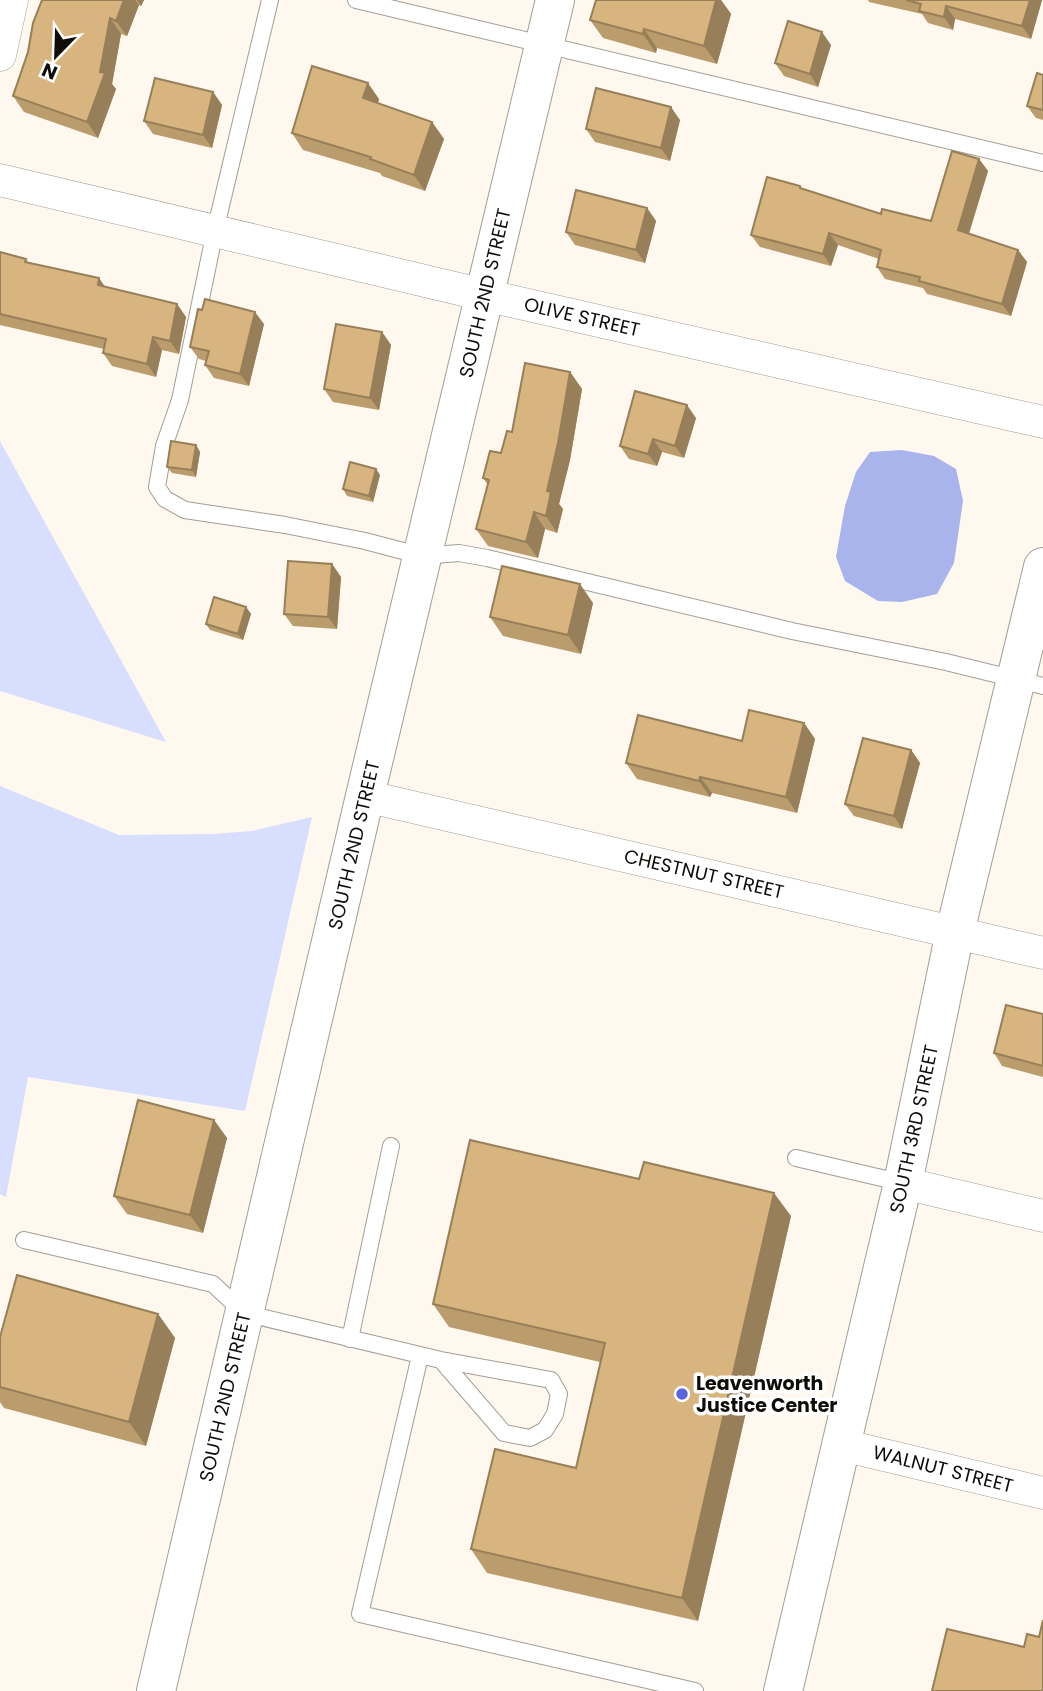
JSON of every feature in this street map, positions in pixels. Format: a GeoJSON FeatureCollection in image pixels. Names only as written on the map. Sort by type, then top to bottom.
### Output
{"type":"FeatureCollection","features":[{"type":"Feature","properties":{"kind":"street"},"geometry":{"type":"LineString","coordinates":[[0,55],[12,0]]}},
{"type":"Feature","properties":{"kind":"street","name":"SOUTH 2ND STREET"},"geometry":{"type":"LineString","coordinates":[[156,1691],[365,796],[555,0]]}},
{"type":"Feature","properties":{"kind":"street","name":"OLIVE STREET"},"geometry":{"type":"LineString","coordinates":[[0,180],[484,295],[1043,422]]}},
{"type":"Feature","properties":{"kind":"street","name":"SOUTH 3RD STREET"},"geometry":{"type":"LineString","coordinates":[[783,1691],[903,1183],[955,932],[1029,683],[1043,568]]}},
{"type":"Feature","properties":{"kind":"street","name":"CHESTNUT STREET"},"geometry":{"type":"LineString","coordinates":[[365,796],[1043,953]]}},
{"type":"Feature","properties":{"kind":"street"},"geometry":{"type":"LineString","coordinates":[[903,1183],[1043,1216]]}},
{"type":"Feature","properties":{"kind":"street","name":"WALNUT STREET"},"geometry":{"type":"LineString","coordinates":[[842,1445],[1043,1493]]}},
{"type":"Feature","properties":{"kind":"lane"},"geometry":{"type":"LineString","coordinates":[[270,0],[215,231],[180,400],[164,446],[157,487],[165,499],[185,510],[298,527],[422,556],[459,553],[487,558],[792,631],[946,662],[1029,683]]}},
{"type":"Feature","properties":{"kind":"lane"},"geometry":{"type":"LineString","coordinates":[[356,0],[1043,163]]}},
{"type":"Feature","properties":{"kind":"lane"},"geometry":{"type":"LineString","coordinates":[[350,1339],[391,1146]]}},
{"type":"Feature","properties":{"kind":"lane"},"geometry":{"type":"LineString","coordinates":[[796,1158],[903,1183]]}},
{"type":"Feature","properties":{"kind":"lane"},"geometry":{"type":"LineString","coordinates":[[24,1240],[213,1284],[244,1313],[420,1356],[551,1380],[559,1394],[555,1414],[545,1430],[530,1438],[504,1433],[441,1360]]}},
{"type":"Feature","properties":{"kind":"lane"},"geometry":{"type":"LineString","coordinates":[[420,1356],[360,1614],[695,1691]]}},
{"type":"Feature","properties":{"kind":"shaded area"},"geometry":{"type":"Polygon","coordinates":[[[0,441],[166,742],[0,691],[0,441]]]}},
{"type":"Feature","properties":{"kind":"shaded area"},"geometry":{"type":"Polygon","coordinates":[[[0,786],[119,835],[252,831],[312,817],[245,1111],[28,1077],[6,1197],[0,1194],[0,786]]]}},
{"type":"Feature","properties":{"kind":"water"},"geometry":{"type":"Polygon","coordinates":[[[902,450],[934,456],[956,469],[963,501],[954,563],[937,594],[902,602],[878,601],[845,581],[836,557],[845,506],[856,472],[870,452],[902,450]]]}},
{"type":"Feature","properties":{"kind":"building"},"geometry":{"type":"Polygon","coordinates":[[[42,0],[124,0],[116,21],[110,18],[100,72],[105,73],[87,122],[13,96],[42,0]]]}},
{"type":"Feature","properties":{"kind":"building"},"geometry":{"type":"Polygon","coordinates":[[[596,0],[716,0],[704,46],[644,29],[643,34],[590,20],[596,0]]]}},
{"type":"Feature","properties":{"kind":"building"},"geometry":{"type":"Polygon","coordinates":[[[906,0],[1030,0],[1022,26],[946,6],[944,17],[919,11],[921,4],[906,0]]]}},
{"type":"Feature","properties":{"kind":"building"},"geometry":{"type":"Polygon","coordinates":[[[788,21],[822,32],[810,74],[775,63],[788,21]]]}},
{"type":"Feature","properties":{"kind":"building"},"geometry":{"type":"Polygon","coordinates":[[[312,66],[368,83],[363,98],[432,122],[414,175],[370,159],[371,157],[292,133],[312,66]]]}},
{"type":"Feature","properties":{"kind":"building"},"geometry":{"type":"Polygon","coordinates":[[[1037,73],[1043,75],[1043,110],[1027,106],[1037,73]]]}},
{"type":"Feature","properties":{"kind":"building"},"geometry":{"type":"Polygon","coordinates":[[[155,78],[213,92],[203,135],[144,121],[155,78]]]}},
{"type":"Feature","properties":{"kind":"building"},"geometry":{"type":"Polygon","coordinates":[[[596,88],[671,107],[661,148],[586,129],[596,88]]]}},
{"type":"Feature","properties":{"kind":"building"},"geometry":{"type":"Polygon","coordinates":[[[952,151],[979,159],[958,230],[1018,250],[1002,304],[919,281],[920,277],[877,267],[881,250],[829,233],[823,254],[751,235],[767,177],[881,214],[882,209],[931,221],[952,151]]]}},
{"type":"Feature","properties":{"kind":"building"},"geometry":{"type":"Polygon","coordinates":[[[576,190],[647,208],[636,250],[566,232],[576,190]]]}},
{"type":"Feature","properties":{"kind":"building"},"geometry":{"type":"Polygon","coordinates":[[[0,252],[26,259],[25,262],[99,278],[98,285],[177,304],[170,341],[153,337],[147,364],[103,353],[106,339],[0,314],[0,252]]]}},
{"type":"Feature","properties":{"kind":"building"},"geometry":{"type":"Polygon","coordinates":[[[205,299],[255,312],[240,374],[205,365],[209,351],[190,347],[198,309],[202,310],[205,299]]]}},
{"type":"Feature","properties":{"kind":"building"},"geometry":{"type":"Polygon","coordinates":[[[336,324],[382,332],[370,398],[324,389],[336,324]]]}},
{"type":"Feature","properties":{"kind":"building"},"geometry":{"type":"Polygon","coordinates":[[[525,363],[570,372],[547,491],[551,492],[546,516],[534,512],[526,542],[476,529],[489,480],[483,478],[490,451],[501,453],[507,431],[512,432],[525,363]]]}},
{"type":"Feature","properties":{"kind":"building"},"geometry":{"type":"Polygon","coordinates":[[[635,391],[687,405],[675,446],[653,439],[648,454],[620,446],[635,391]]]}},
{"type":"Feature","properties":{"kind":"building"},"geometry":{"type":"Polygon","coordinates":[[[171,441],[196,445],[192,470],[167,467],[171,441]]]}},
{"type":"Feature","properties":{"kind":"building"},"geometry":{"type":"Polygon","coordinates":[[[350,462],[376,469],[369,496],[343,489],[350,462]]]}},
{"type":"Feature","properties":{"kind":"building"},"geometry":{"type":"Polygon","coordinates":[[[288,561],[332,564],[328,617],[284,614],[288,561]]]}},
{"type":"Feature","properties":{"kind":"building"},"geometry":{"type":"Polygon","coordinates":[[[502,566],[580,584],[568,635],[490,617],[502,566]]]}},
{"type":"Feature","properties":{"kind":"building"},"geometry":{"type":"Polygon","coordinates":[[[214,597],[246,607],[238,634],[206,624],[214,597]]]}},
{"type":"Feature","properties":{"kind":"building"},"geometry":{"type":"Polygon","coordinates":[[[749,710],[804,723],[786,797],[700,777],[699,781],[626,763],[638,715],[742,741],[749,710]]]}},
{"type":"Feature","properties":{"kind":"building"},"geometry":{"type":"Polygon","coordinates":[[[863,738],[911,750],[894,816],[845,804],[863,738]]]}},
{"type":"Feature","properties":{"kind":"building"},"geometry":{"type":"Polygon","coordinates":[[[1006,1005],[1043,1014],[1043,1066],[994,1053],[1006,1005]]]}},
{"type":"Feature","properties":{"kind":"building"},"geometry":{"type":"Polygon","coordinates":[[[138,1100],[214,1120],[190,1215],[114,1196],[138,1100]]]}},
{"type":"Feature","properties":{"kind":"building","name":"Leavenworth Justice Center"},"geometry":{"type":"Polygon","coordinates":[[[470,1140],[639,1179],[644,1162],[774,1193],[682,1598],[471,1549],[495,1449],[576,1468],[605,1343],[433,1304],[470,1140]]]}},
{"type":"Feature","properties":{"kind":"building"},"geometry":{"type":"Polygon","coordinates":[[[17,1275],[158,1314],[129,1422],[0,1387],[0,1337],[17,1275]]]}},
{"type":"Feature","properties":{"kind":"building"},"geometry":{"type":"Polygon","coordinates":[[[1043,1620],[1043,1691],[932,1691],[947,1629],[1024,1647],[1027,1634],[1039,1637],[1043,1620]]]}},
{"type":"Feature","properties":{"kind":"place","name":"Leavenworth Justice Center"},"geometry":{"type":"Point","coordinates":[682,1394]}}]}
